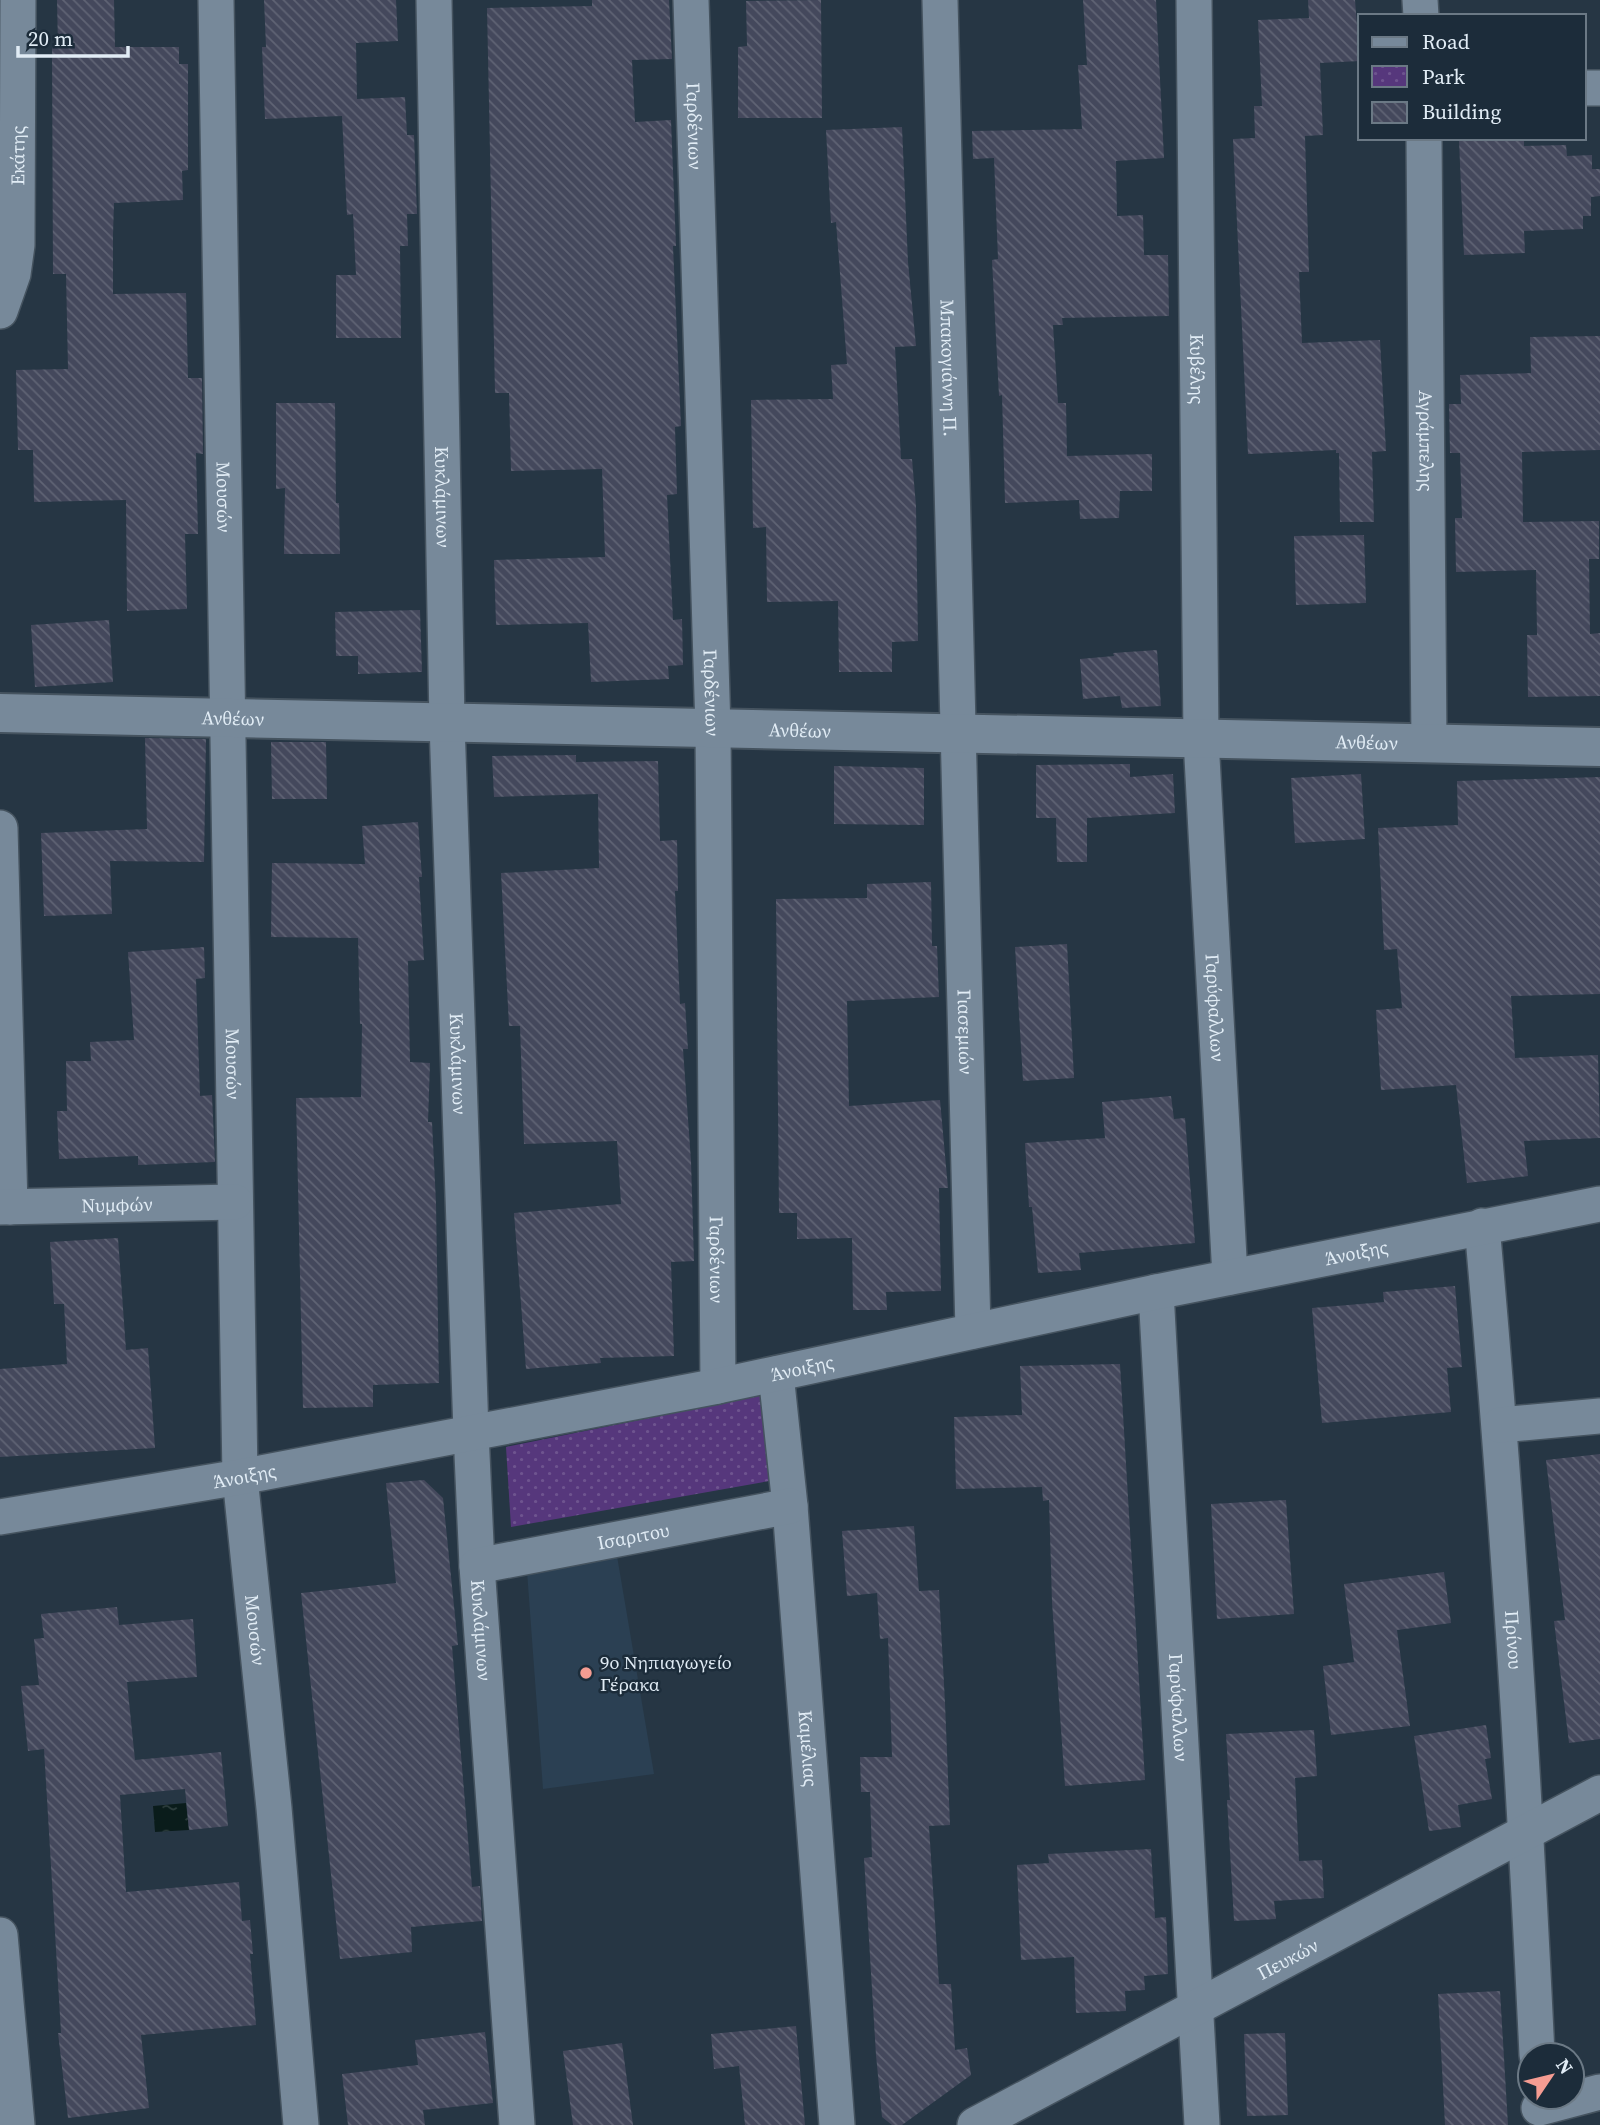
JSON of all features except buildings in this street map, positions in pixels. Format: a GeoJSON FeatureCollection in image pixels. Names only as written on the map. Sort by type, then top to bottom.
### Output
{"type":"FeatureCollection","features":[{"type":"Feature","properties":{"kind":"street","name":"Εκάτης"},"geometry":{"type":"LineString","coordinates":[[0,311],[13,274],[9,245],[18,0]]}},
{"type":"Feature","properties":{"kind":"street","name":"Μουσών"},"geometry":{"type":"LineString","coordinates":[[216,0],[240,1477],[274,1808],[301,2125]]}},
{"type":"Feature","properties":{"kind":"street","name":"Κυκλάμινων"},"geometry":{"type":"LineString","coordinates":[[434,0],[447,723],[471,1432],[477,1566],[517,2125]]}},
{"type":"Feature","properties":{"kind":"street","name":"Γαρδένιων"},"geometry":{"type":"LineString","coordinates":[[691,0],[713,729],[718,1386]]}},
{"type":"Feature","properties":{"kind":"street","name":"Μπακογιάννη Π."},"geometry":{"type":"LineString","coordinates":[[940,0],[959,734]]}},
{"type":"Feature","properties":{"kind":"street","name":"Κυβέλης"},"geometry":{"type":"LineString","coordinates":[[1194,0],[1201,739]]}},
{"type":"Feature","properties":{"kind":"street","name":"Αγράμπελης"},"geometry":{"type":"LineString","coordinates":[[1424,140],[1429,743]]}},
{"type":"Feature","properties":{"kind":"street","name":"Ανθέων"},"geometry":{"type":"LineString","coordinates":[[0,713],[1600,747]]}},
{"type":"Feature","properties":{"kind":"street","name":"Γιασεμιών"},"geometry":{"type":"LineString","coordinates":[[959,734],[973,1331]]}},
{"type":"Feature","properties":{"kind":"street","name":"Γαρύφαλλων"},"geometry":{"type":"LineString","coordinates":[[1201,739],[1230,1277]]}},
{"type":"Feature","properties":{"kind":"street"},"geometry":{"type":"LineString","coordinates":[[0,828],[5,1207]]}},
{"type":"Feature","properties":{"kind":"street","name":"Νυμφών"},"geometry":{"type":"LineString","coordinates":[[5,1207],[235,1202]]}},
{"type":"Feature","properties":{"kind":"street","name":"Άνοιξης"},"geometry":{"type":"LineString","coordinates":[[0,1517],[240,1477],[718,1386],[1156,1292],[1600,1203]]}},
{"type":"Feature","properties":{"kind":"street","name":"Πρίνου"},"geometry":{"type":"LineString","coordinates":[[1482,1226],[1500,1425],[1526,1832],[1535,2041]]}},
{"type":"Feature","properties":{"kind":"street","name":"Γαρύφαλλων"},"geometry":{"type":"LineString","coordinates":[[1156,1292],[1202,2125]]}},
{"type":"Feature","properties":{"kind":"street","name":"Καμέλιας"},"geometry":{"type":"LineString","coordinates":[[776,1374],[790,1506],[836,2125]]}},
{"type":"Feature","properties":{"kind":"street"},"geometry":{"type":"LineString","coordinates":[[1500,1425],[1600,1416]]}},
{"type":"Feature","properties":{"kind":"street","name":"Ισαριτου"},"geometry":{"type":"LineString","coordinates":[[477,1566],[790,1506]]}},
{"type":"Feature","properties":{"kind":"street","name":"Πευκών"},"geometry":{"type":"LineString","coordinates":[[975,2125],[1600,1793]]}},
{"type":"Feature","properties":{"kind":"street"},"geometry":{"type":"LineString","coordinates":[[0,1935],[17,2125]]}},
{"type":"Feature","properties":{"kind":"shaded area","name":"9ο Νηπιαγωγείο Γέρακα"},"geometry":{"type":"Polygon","coordinates":[[[617,1556],[654,1774],[543,1789],[527,1571],[617,1556]]]}},
{"type":"Feature","properties":{"kind":"green space"},"geometry":{"type":"Polygon","coordinates":[[[763,1395],[769,1481],[511,1527],[506,1447],[763,1395]]]}},
{"type":"Feature","properties":{"kind":"water"},"geometry":{"type":"Polygon","coordinates":[[[186,1803],[189,1830],[155,1832],[153,1806],[186,1803]]]}},
{"type":"Feature","properties":{"kind":"place","name":"9ο Νηπιαγωγείο Γέρακα"},"geometry":{"type":"Point","coordinates":[586,1673]}}]}
